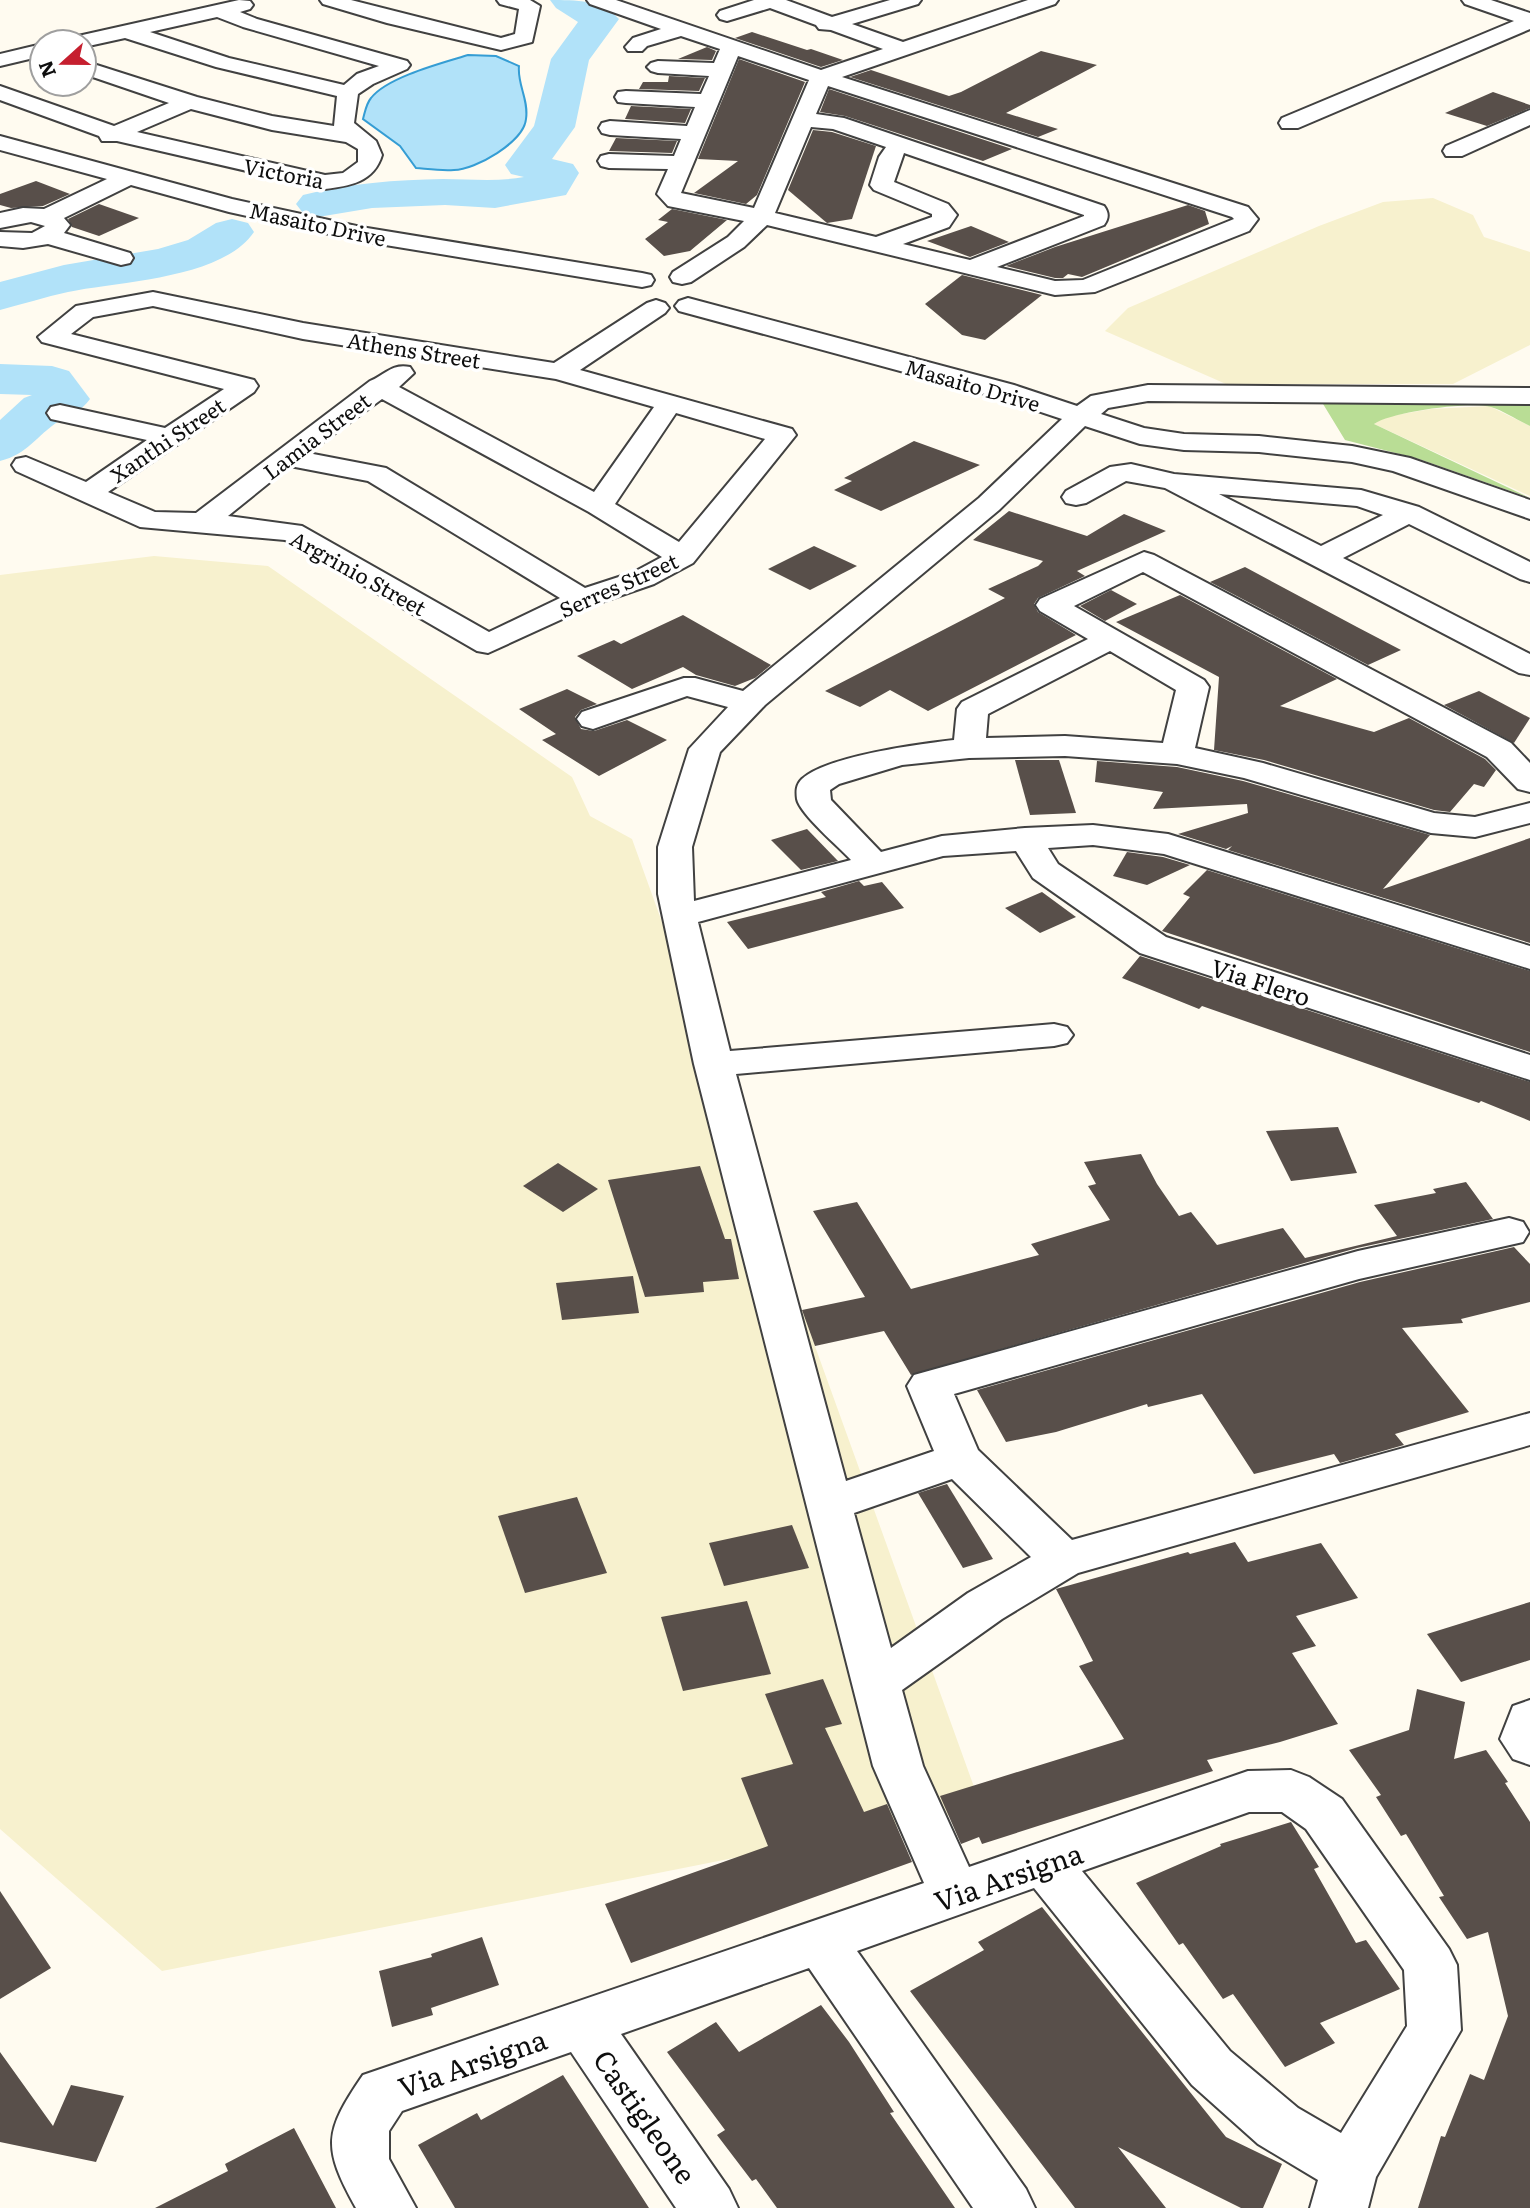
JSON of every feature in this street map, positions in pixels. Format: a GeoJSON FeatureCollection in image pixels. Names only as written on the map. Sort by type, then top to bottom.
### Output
{"type":"FeatureCollection","features":[{"type":"Feature","properties":{"kind":"street"},"geometry":{"type":"LineString","coordinates":[[98,37],[265,0]]}},
{"type":"Feature","properties":{"kind":"street"},"geometry":{"type":"LineString","coordinates":[[330,0],[394,19],[501,44],[525,38],[530,6],[507,0]]}},
{"type":"Feature","properties":{"kind":"street"},"geometry":{"type":"LineString","coordinates":[[597,0],[732,46],[821,77],[1240,212],[1245,219],[1241,226],[1086,287],[1055,288],[762,217],[677,201],[669,194],[732,46]]}},
{"type":"Feature","properties":{"kind":"street"},"geometry":{"type":"LineString","coordinates":[[805,31],[911,0]]}},
{"type":"Feature","properties":{"kind":"street"},"geometry":{"type":"LineString","coordinates":[[682,277],[736,242],[762,217],[821,77],[1048,0]]}},
{"type":"Feature","properties":{"kind":"street"},"geometry":{"type":"LineString","coordinates":[[1472,0],[1530,21]]}},
{"type":"Feature","properties":{"kind":"street"},"geometry":{"type":"LineString","coordinates":[[727,15],[769,1],[903,49]]}},
{"type":"Feature","properties":{"kind":"street"},"geometry":{"type":"LineString","coordinates":[[972,4],[1005,15]]}},
{"type":"Feature","properties":{"kind":"street"},"geometry":{"type":"LineString","coordinates":[[218,10],[250,23],[400,65]]}},
{"type":"Feature","properties":{"kind":"street"},"geometry":{"type":"LineString","coordinates":[[1290,123],[1530,21]]}},
{"type":"Feature","properties":{"kind":"street"},"geometry":{"type":"LineString","coordinates":[[635,47],[640,42],[681,29]]}},
{"type":"Feature","properties":{"kind":"street"},"geometry":{"type":"LineString","coordinates":[[126,31],[223,63],[348,92]]}},
{"type":"Feature","properties":{"kind":"street"},"geometry":{"type":"LineString","coordinates":[[353,136],[343,124],[348,92],[365,79],[479,39]]}},
{"type":"Feature","properties":{"kind":"street"},"geometry":{"type":"LineString","coordinates":[[0,60],[28,53]]}},
{"type":"Feature","properties":{"kind":"street"},"geometry":{"type":"LineString","coordinates":[[657,67],[722,70]]}},
{"type":"Feature","properties":{"kind":"street","name":"Victoria"},"geometry":{"type":"LineString","coordinates":[[0,92],[29,105],[117,133],[324,182],[349,179],[368,165],[371,155],[368,146],[353,136],[272,123],[189,102],[98,72]]}},
{"type":"Feature","properties":{"kind":"street"},"geometry":{"type":"LineString","coordinates":[[626,97],[709,101]]}},
{"type":"Feature","properties":{"kind":"street"},"geometry":{"type":"LineString","coordinates":[[47,163],[189,102]]}},
{"type":"Feature","properties":{"kind":"street"},"geometry":{"type":"LineString","coordinates":[[1454,152],[1530,117]]}},
{"type":"Feature","properties":{"kind":"street"},"geometry":{"type":"LineString","coordinates":[[803,119],[836,123],[1096,211],[1096,220],[972,268]]}},
{"type":"Feature","properties":{"kind":"street"},"geometry":{"type":"LineString","coordinates":[[610,128],[696,133]]}},
{"type":"Feature","properties":{"kind":"street","name":"Masaito Drive"},"geometry":{"type":"LineString","coordinates":[[0,143],[105,189],[215,216],[345,244],[635,285]]}},
{"type":"Feature","properties":{"kind":"street"},"geometry":{"type":"LineString","coordinates":[[877,245],[941,222],[945,215],[940,209],[881,185],[890,158],[899,145]]}},
{"type":"Feature","properties":{"kind":"street","name":"Masaito Drive"},"geometry":{"type":"LineString","coordinates":[[0,156],[128,178],[229,205],[360,234],[635,285]]}},
{"type":"Feature","properties":{"kind":"street"},"geometry":{"type":"LineString","coordinates":[[608,161],[682,163]]}},
{"type":"Feature","properties":{"kind":"street"},"geometry":{"type":"LineString","coordinates":[[0,239],[23,241],[105,189],[128,178]]}},
{"type":"Feature","properties":{"kind":"street"},"geometry":{"type":"LineString","coordinates":[[0,221],[24,216],[121,258]]}},
{"type":"Feature","properties":{"kind":"street"},"geometry":{"type":"LineString","coordinates":[[559,372],[656,308],[698,297],[702,283],[682,277],[661,276],[635,285],[632,299],[656,308]]}},
{"type":"Feature","properties":{"kind":"street","name":"Masaito Drive"},"geometry":{"type":"LineString","coordinates":[[698,297],[1005,391],[1090,409],[1140,436],[1184,442],[1259,444],[1352,454],[1400,464],[1530,510]]}},
{"type":"Feature","properties":{"kind":"street","name":"Athens Street"},"geometry":{"type":"LineString","coordinates":[[245,386],[51,337],[85,311],[153,299],[303,331],[559,372],[782,435]]}},
{"type":"Feature","properties":{"kind":"street","name":"Lamia Street"},"geometry":{"type":"LineString","coordinates":[[204,522],[285,457],[379,387],[432,352]]}},
{"type":"Feature","properties":{"kind":"street","name":"Xanthi Street"},"geometry":{"type":"LineString","coordinates":[[89,492],[245,386]]}},
{"type":"Feature","properties":{"kind":"street"},"geometry":{"type":"LineString","coordinates":[[379,387],[599,506],[683,557]]}},
{"type":"Feature","properties":{"kind":"street"},"geometry":{"type":"LineString","coordinates":[[955,1894],[898,1766],[713,1064],[674,894],[675,847],[705,749],[749,703],[989,504],[1090,409],[1130,394],[1148,393],[1530,396]]}},
{"type":"Feature","properties":{"kind":"street"},"geometry":{"type":"LineString","coordinates":[[599,506],[669,404]]}},
{"type":"Feature","properties":{"kind":"street"},"geometry":{"type":"LineString","coordinates":[[60,413],[170,437]]}},
{"type":"Feature","properties":{"kind":"street","name":"Serres Street"},"geometry":{"type":"LineString","coordinates":[[488,644],[582,599],[644,578],[683,557],[782,435]]}},
{"type":"Feature","properties":{"kind":"street"},"geometry":{"type":"LineString","coordinates":[[285,457],[376,474],[582,599]]}},
{"type":"Feature","properties":{"kind":"street","name":"Argrinio Street"},"geometry":{"type":"LineString","coordinates":[[26,465],[150,521],[204,522],[292,532],[488,644]]}},
{"type":"Feature","properties":{"kind":"street"},"geometry":{"type":"LineString","coordinates":[[1076,498],[1121,473],[1131,472],[1174,482],[1361,498],[1413,510],[1530,573]]}},
{"type":"Feature","properties":{"kind":"street"},"geometry":{"type":"LineString","coordinates":[[1174,482],[1530,666]]}},
{"type":"Feature","properties":{"kind":"street"},"geometry":{"type":"LineString","coordinates":[[1319,559],[1460,484]]}},
{"type":"Feature","properties":{"kind":"street"},"geometry":{"type":"LineString","coordinates":[[1177,754],[1193,687],[1051,604],[1144,561],[1499,750],[1530,782]]}},
{"type":"Feature","properties":{"kind":"street"},"geometry":{"type":"LineString","coordinates":[[969,748],[973,709],[1111,639]]}},
{"type":"Feature","properties":{"kind":"street"},"geometry":{"type":"LineString","coordinates":[[593,719],[684,687],[695,687],[749,703]]}},
{"type":"Feature","properties":{"kind":"street"},"geometry":{"type":"LineString","coordinates":[[874,864],[814,802],[813,787],[827,777],[899,756],[969,748],[1065,746],[1177,754],[1251,770],[1431,823],[1475,827],[1530,813]]}},
{"type":"Feature","properties":{"kind":"street"},"geometry":{"type":"LineString","coordinates":[[679,916],[942,846],[1093,835],[1168,844],[1530,958]]}},
{"type":"Feature","properties":{"kind":"street","name":"Via Flero"},"geometry":{"type":"LineString","coordinates":[[1025,838],[1045,871],[1153,946],[1530,1068]]}},
{"type":"Feature","properties":{"kind":"street"},"geometry":{"type":"LineString","coordinates":[[713,1064],[1054,1035]]}},
{"type":"Feature","properties":{"kind":"street"},"geometry":{"type":"LineString","coordinates":[[1063,1560],[960,1459],[929,1386],[1357,1265],[1509,1232]]}},
{"type":"Feature","properties":{"kind":"street"},"geometry":{"type":"LineString","coordinates":[[877,1683],[985,1606],[1063,1560],[1530,1429]]}},
{"type":"Feature","properties":{"kind":"street"},"geometry":{"type":"LineString","coordinates":[[829,1504],[960,1459]]}},
{"type":"Feature","properties":{"kind":"street"},"geometry":{"type":"LineString","coordinates":[[1530,1720],[1525,1738],[1530,1745]]}},
{"type":"Feature","properties":{"kind":"street","name":"Via Arsigna"},"geometry":{"type":"LineString","coordinates":[[387,2208],[361,2163],[361,2126],[383,2093],[1248,1792],[1291,1791],[1324,1814],[1430,1965],[1434,2030],[1344,2188]]}},
{"type":"Feature","properties":{"kind":"street"},"geometry":{"type":"LineString","coordinates":[[1044,1863],[1211,2068],[1344,2188]]}},
{"type":"Feature","properties":{"kind":"street"},"geometry":{"type":"LineString","coordinates":[[820,1941],[1006,2208]]}},
{"type":"Feature","properties":{"kind":"street","name":"Castigleone"},"geometry":{"type":"LineString","coordinates":[[583,2024],[709,2208]]}},
{"type":"Feature","properties":{"kind":"shaded area"},"geometry":{"type":"Polygon","coordinates":[[[1433,198],[1473,215],[1484,237],[1530,252],[1530,345],[1453,384],[1226,384],[1105,331],[1128,308],[1319,226],[1383,202],[1433,198]]]}},
{"type":"Feature","properties":{"kind":"shaded area"},"geometry":{"type":"Polygon","coordinates":[[[1489,406],[1530,426],[1530,496],[1374,424],[1384,417],[1431,409],[1489,406]]]}},
{"type":"Feature","properties":{"kind":"shaded area"},"geometry":{"type":"Polygon","coordinates":[[[154,556],[268,566],[572,777],[590,816],[632,839],[982,1809],[162,1971],[0,1829],[0,575],[154,556]]]}},
{"type":"Feature","properties":{"kind":"green space"},"geometry":{"type":"Polygon","coordinates":[[[1320,399],[1530,400],[1530,426],[1491,407],[1467,405],[1397,415],[1374,424],[1530,498],[1419,459],[1345,440],[1320,399]]]}},
{"type":"Feature","properties":{"kind":"water"},"geometry":{"type":"Polygon","coordinates":[[[468,55],[496,56],[519,66],[526,112],[523,128],[508,145],[474,165],[449,170],[416,168],[400,146],[363,119],[368,103],[379,90],[402,77],[468,55]]]}},
{"type":"Feature","properties":{"kind":"building"},"geometry":{"type":"Polygon","coordinates":[[[752,32],[843,60],[821,67],[735,38],[752,32]]]}},
{"type":"Feature","properties":{"kind":"building"},"geometry":{"type":"Polygon","coordinates":[[[707,47],[716,51],[712,60],[678,59],[707,47]]]}},
{"type":"Feature","properties":{"kind":"building"},"geometry":{"type":"Polygon","coordinates":[[[1041,51],[1097,65],[1006,113],[1058,129],[1038,137],[850,77],[871,70],[949,96],[1041,51]]]}},
{"type":"Feature","properties":{"kind":"building"},"geometry":{"type":"Polygon","coordinates":[[[739,59],[805,82],[757,195],[746,204],[694,193],[738,161],[698,159],[739,59]]]}},
{"type":"Feature","properties":{"kind":"building"},"geometry":{"type":"Polygon","coordinates":[[[669,76],[705,78],[699,91],[639,89],[643,82],[668,82],[669,76]]]}},
{"type":"Feature","properties":{"kind":"building"},"geometry":{"type":"Polygon","coordinates":[[[829,89],[1012,149],[983,161],[845,116],[820,112],[829,89]]]}},
{"type":"Feature","properties":{"kind":"building"},"geometry":{"type":"Polygon","coordinates":[[[1493,92],[1530,105],[1530,108],[1487,126],[1445,113],[1493,92]]]}},
{"type":"Feature","properties":{"kind":"building"},"geometry":{"type":"Polygon","coordinates":[[[631,106],[691,109],[685,123],[625,119],[631,106]]]}},
{"type":"Feature","properties":{"kind":"building"},"geometry":{"type":"Polygon","coordinates":[[[813,130],[832,132],[876,146],[852,219],[827,223],[788,190],[813,130]]]}},
{"type":"Feature","properties":{"kind":"building"},"geometry":{"type":"Polygon","coordinates":[[[616,138],[677,141],[672,153],[609,151],[616,138]]]}},
{"type":"Feature","properties":{"kind":"building"},"geometry":{"type":"Polygon","coordinates":[[[36,181],[70,194],[43,206],[11,208],[0,205],[0,194],[36,181]]]}},
{"type":"Feature","properties":{"kind":"building"},"geometry":{"type":"Polygon","coordinates":[[[99,204],[139,218],[99,236],[72,227],[68,219],[99,204]]]}},
{"type":"Feature","properties":{"kind":"building"},"geometry":{"type":"Polygon","coordinates":[[[1188,205],[1205,211],[1209,224],[1082,277],[1068,274],[1063,278],[1055,278],[1006,266],[1055,247],[1188,205]]]}},
{"type":"Feature","properties":{"kind":"building"},"geometry":{"type":"Polygon","coordinates":[[[672,209],[727,220],[690,251],[664,256],[645,239],[668,222],[658,220],[672,209]]]}},
{"type":"Feature","properties":{"kind":"building"},"geometry":{"type":"Polygon","coordinates":[[[971,226],[1009,242],[970,257],[927,241],[971,226]]]}},
{"type":"Feature","properties":{"kind":"building"},"geometry":{"type":"Polygon","coordinates":[[[962,275],[1042,295],[985,340],[962,335],[925,304],[962,275]]]}},
{"type":"Feature","properties":{"kind":"building"},"geometry":{"type":"Polygon","coordinates":[[[914,441],[980,465],[881,511],[834,490],[852,481],[844,478],[914,441]]]}},
{"type":"Feature","properties":{"kind":"building"},"geometry":{"type":"Polygon","coordinates":[[[1009,511],[1087,536],[1124,514],[1166,531],[1077,571],[1085,576],[1038,598],[1034,604],[1038,612],[1076,635],[928,711],[890,690],[860,707],[825,691],[1005,598],[988,589],[1038,566],[1043,561],[973,540],[1009,511]]]}},
{"type":"Feature","properties":{"kind":"building"},"geometry":{"type":"Polygon","coordinates":[[[814,546],[857,566],[810,590],[768,569],[814,546]]]}},
{"type":"Feature","properties":{"kind":"building"},"geometry":{"type":"Polygon","coordinates":[[[1245,567],[1401,650],[1368,665],[1210,582],[1245,567]]]}},
{"type":"Feature","properties":{"kind":"building"},"geometry":{"type":"Polygon","coordinates":[[[1111,590],[1137,604],[1105,621],[1080,606],[1111,590]]]}},
{"type":"Feature","properties":{"kind":"building"},"geometry":{"type":"Polygon","coordinates":[[[1180,595],[1337,679],[1280,706],[1374,732],[1409,718],[1485,759],[1496,770],[1484,787],[1474,784],[1450,812],[1434,810],[1264,760],[1214,750],[1219,677],[1116,622],[1180,595]]]}},
{"type":"Feature","properties":{"kind":"building"},"geometry":{"type":"Polygon","coordinates":[[[683,615],[771,665],[755,678],[735,686],[696,675],[683,667],[632,689],[577,656],[614,640],[621,644],[683,615]]]}},
{"type":"Feature","properties":{"kind":"building"},"geometry":{"type":"Polygon","coordinates":[[[567,689],[597,704],[581,710],[575,717],[581,729],[594,731],[627,720],[667,740],[599,776],[542,740],[556,734],[519,709],[567,689]]]}},
{"type":"Feature","properties":{"kind":"building"},"geometry":{"type":"Polygon","coordinates":[[[1479,691],[1530,718],[1514,743],[1444,705],[1479,691]]]}},
{"type":"Feature","properties":{"kind":"building"},"geometry":{"type":"Polygon","coordinates":[[[1015,760],[1059,760],[1076,813],[1030,815],[1015,760]]]}},
{"type":"Feature","properties":{"kind":"building"},"geometry":{"type":"Polygon","coordinates":[[[1097,761],[1177,767],[1243,781],[1430,835],[1383,889],[1530,838],[1530,943],[1228,850],[1232,846],[1226,849],[1178,834],[1248,813],[1247,804],[1153,809],[1163,792],[1095,782],[1097,761]]]}},
{"type":"Feature","properties":{"kind":"building"},"geometry":{"type":"Polygon","coordinates":[[[807,829],[838,861],[801,870],[771,840],[807,829]]]}},
{"type":"Feature","properties":{"kind":"building"},"geometry":{"type":"Polygon","coordinates":[[[1127,852],[1163,857],[1190,865],[1147,885],[1113,876],[1127,852]]]}},
{"type":"Feature","properties":{"kind":"building"},"geometry":{"type":"Polygon","coordinates":[[[1207,870],[1530,971],[1530,1052],[1162,931],[1190,897],[1183,894],[1207,870]]]}},
{"type":"Feature","properties":{"kind":"building"},"geometry":{"type":"Polygon","coordinates":[[[859,881],[864,886],[882,882],[904,908],[748,949],[727,922],[826,897],[821,892],[859,881]]]}},
{"type":"Feature","properties":{"kind":"building"},"geometry":{"type":"Polygon","coordinates":[[[1042,892],[1076,917],[1040,933],[1005,908],[1042,892]]]}},
{"type":"Feature","properties":{"kind":"building"},"geometry":{"type":"Polygon","coordinates":[[[1140,956],[1530,1082],[1530,1121],[1481,1101],[1479,1103],[1202,1006],[1199,1009],[1122,978],[1140,956]]]}},
{"type":"Feature","properties":{"kind":"building"},"geometry":{"type":"Polygon","coordinates":[[[1338,1127],[1357,1173],[1291,1181],[1266,1131],[1338,1127]]]}},
{"type":"Feature","properties":{"kind":"building"},"geometry":{"type":"Polygon","coordinates":[[[1141,1154],[1179,1216],[1191,1212],[1217,1245],[1283,1228],[1305,1258],[1397,1236],[1374,1205],[1436,1193],[1433,1189],[1466,1182],[1493,1219],[1357,1248],[911,1375],[884,1331],[815,1346],[802,1310],[865,1297],[813,1211],[857,1202],[911,1289],[1039,1255],[1031,1244],[1110,1220],[1088,1186],[1096,1184],[1084,1162],[1141,1154]]]}},
{"type":"Feature","properties":{"kind":"building"},"geometry":{"type":"Polygon","coordinates":[[[558,1163],[598,1189],[563,1212],[523,1186],[558,1163]]]}},
{"type":"Feature","properties":{"kind":"building"},"geometry":{"type":"Polygon","coordinates":[[[700,1166],[725,1239],[731,1239],[739,1279],[703,1282],[704,1292],[645,1297],[608,1180],[700,1166]]]}},
{"type":"Feature","properties":{"kind":"building"},"geometry":{"type":"Polygon","coordinates":[[[1514,1247],[1530,1264],[1530,1302],[1461,1319],[1463,1323],[1402,1328],[1469,1412],[1395,1434],[1404,1445],[1340,1463],[1334,1454],[1254,1474],[1202,1394],[1148,1407],[1147,1404],[1056,1432],[1006,1442],[977,1390],[1360,1282],[1514,1247]]]}},
{"type":"Feature","properties":{"kind":"building"},"geometry":{"type":"Polygon","coordinates":[[[633,1276],[639,1313],[562,1320],[556,1283],[633,1276]]]}},
{"type":"Feature","properties":{"kind":"building"},"geometry":{"type":"Polygon","coordinates":[[[947,1484],[993,1559],[963,1568],[918,1493],[947,1484]]]}},
{"type":"Feature","properties":{"kind":"building"},"geometry":{"type":"Polygon","coordinates":[[[577,1497],[607,1573],[525,1593],[498,1516],[577,1497]]]}},
{"type":"Feature","properties":{"kind":"building"},"geometry":{"type":"Polygon","coordinates":[[[792,1525],[809,1568],[724,1586],[709,1543],[792,1525]]]}},
{"type":"Feature","properties":{"kind":"building"},"geometry":{"type":"Polygon","coordinates":[[[1235,1542],[1248,1562],[1321,1543],[1358,1598],[1296,1616],[1316,1646],[1292,1653],[1338,1724],[1207,1760],[1213,1771],[982,1844],[979,1837],[961,1844],[940,1796],[1124,1739],[1079,1666],[1093,1661],[1056,1589],[1188,1552],[1190,1554],[1235,1542]]]}},
{"type":"Feature","properties":{"kind":"building"},"geometry":{"type":"Polygon","coordinates":[[[747,1601],[771,1674],[683,1691],[661,1617],[747,1601]]]}},
{"type":"Feature","properties":{"kind":"building"},"geometry":{"type":"Polygon","coordinates":[[[1530,1602],[1530,1660],[1461,1682],[1427,1634],[1530,1602]]]}},
{"type":"Feature","properties":{"kind":"building"},"geometry":{"type":"Polygon","coordinates":[[[823,1679],[842,1724],[825,1728],[864,1812],[887,1804],[912,1862],[631,1963],[605,1904],[768,1846],[741,1778],[793,1764],[765,1694],[823,1679]]]}},
{"type":"Feature","properties":{"kind":"building"},"geometry":{"type":"Polygon","coordinates":[[[1417,1689],[1465,1702],[1454,1759],[1486,1750],[1530,1822],[1530,2208],[1418,2208],[1441,2136],[1445,2137],[1470,2074],[1484,2080],[1508,2016],[1488,1932],[1467,1939],[1439,1897],[1444,1896],[1406,1834],[1401,1836],[1376,1797],[1381,1795],[1349,1750],[1409,1730],[1417,1689]]]}},
{"type":"Feature","properties":{"kind":"building"},"geometry":{"type":"Polygon","coordinates":[[[1291,1822],[1319,1867],[1314,1869],[1356,1943],[1366,1940],[1400,1989],[1320,2023],[1335,2043],[1285,2067],[1233,1994],[1223,1999],[1183,1943],[1179,1945],[1136,1883],[1221,1846],[1220,1844],[1291,1822]]]}},
{"type":"Feature","properties":{"kind":"building"},"geometry":{"type":"Polygon","coordinates":[[[0,1891],[51,1968],[0,1999],[0,1891]]]}},
{"type":"Feature","properties":{"kind":"building"},"geometry":{"type":"Polygon","coordinates":[[[1042,1907],[1226,2137],[1282,2164],[1263,2208],[1241,2208],[1118,2147],[1166,2208],[1075,2208],[910,1991],[984,1950],[978,1942],[1042,1907]]]}},
{"type":"Feature","properties":{"kind":"building"},"geometry":{"type":"Polygon","coordinates":[[[482,1937],[499,1985],[431,2008],[433,2015],[392,2027],[379,1971],[432,1957],[431,1954],[482,1937]]]}},
{"type":"Feature","properties":{"kind":"building"},"geometry":{"type":"Polygon","coordinates":[[[821,2005],[849,2042],[894,2112],[890,2113],[955,2208],[777,2208],[756,2179],[752,2181],[717,2135],[725,2130],[667,2052],[716,2022],[739,2052],[821,2005]]]}},
{"type":"Feature","properties":{"kind":"building"},"geometry":{"type":"Polygon","coordinates":[[[0,2052],[53,2126],[71,2085],[124,2096],[96,2162],[0,2142],[0,2052]]]}},
{"type":"Feature","properties":{"kind":"building"},"geometry":{"type":"Polygon","coordinates":[[[563,2075],[649,2208],[455,2208],[418,2145],[477,2113],[481,2120],[563,2075]]]}},
{"type":"Feature","properties":{"kind":"building"},"geometry":{"type":"Polygon","coordinates":[[[294,2128],[336,2208],[155,2208],[228,2171],[225,2164],[294,2128]]]}},
{"type":"Feature","properties":{"kind":"waterway"},"geometry":{"type":"LineString","coordinates":[[318,204],[372,195],[445,192],[495,195],[551,186],[558,173],[526,165],[554,127],[570,59],[600,19],[569,0]]}},
{"type":"Feature","properties":{"kind":"waterway"},"geometry":{"type":"LineString","coordinates":[[0,296],[64,279],[164,262],[204,250],[232,232]]}},
{"type":"Feature","properties":{"kind":"waterway"},"geometry":{"type":"LineString","coordinates":[[0,379],[52,381],[65,399],[42,409],[0,446]]}}]}
